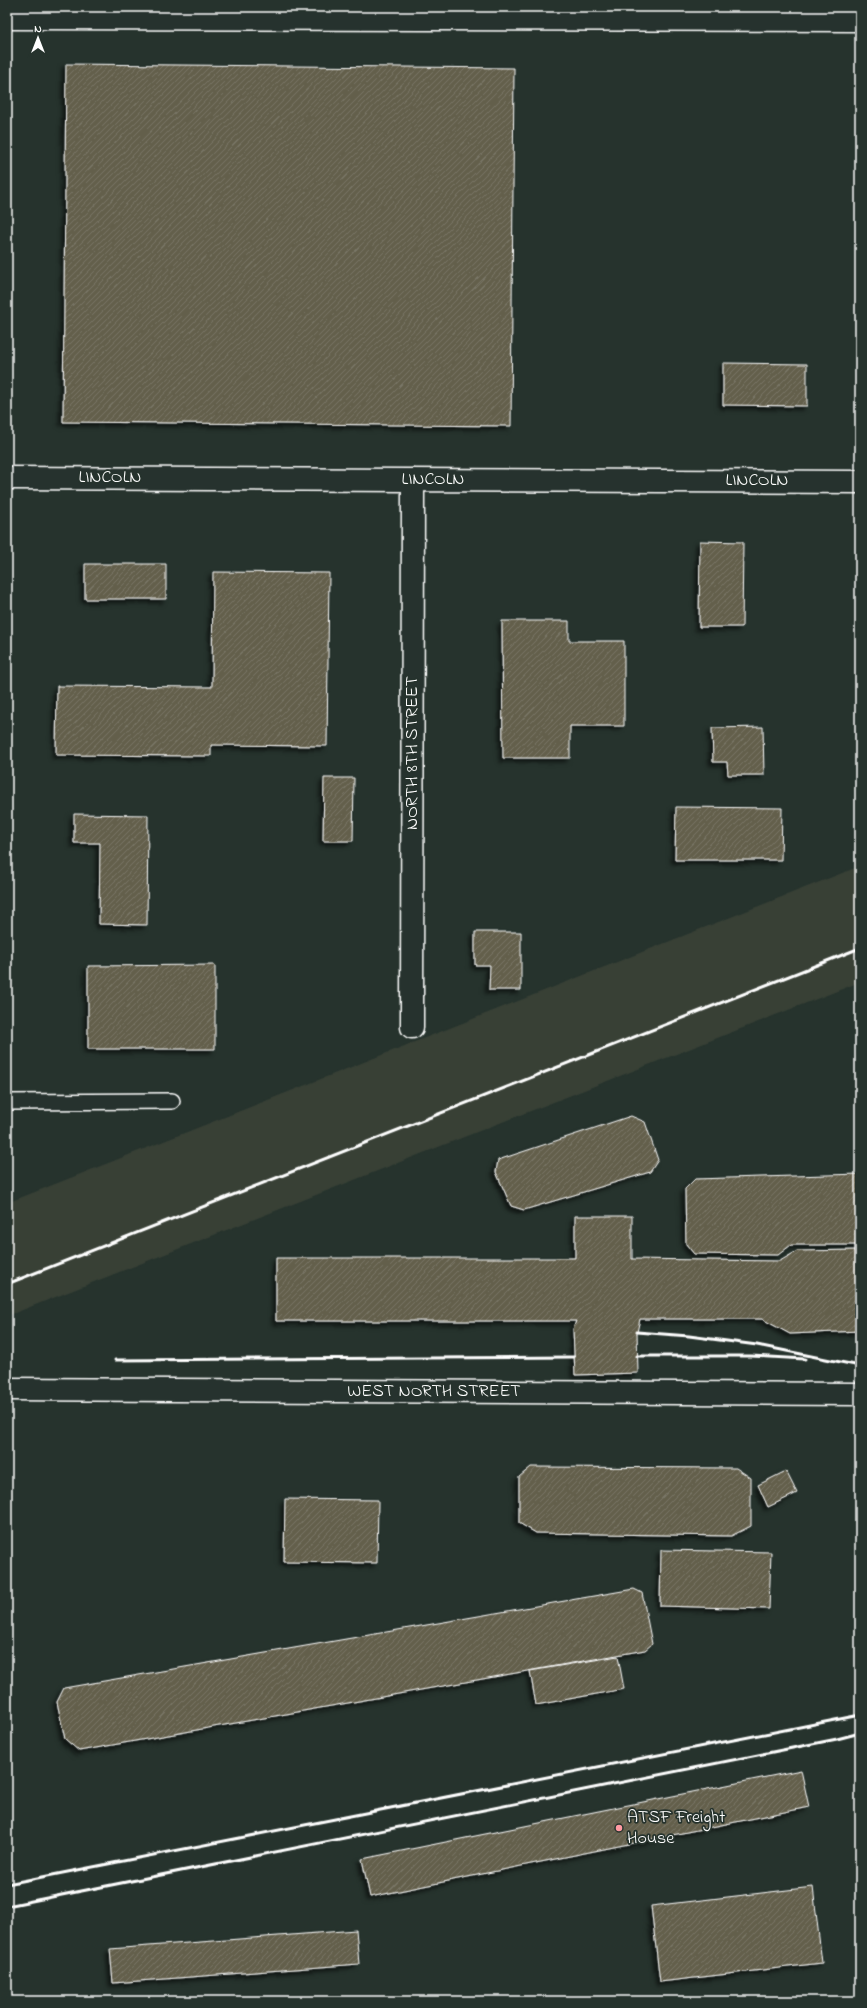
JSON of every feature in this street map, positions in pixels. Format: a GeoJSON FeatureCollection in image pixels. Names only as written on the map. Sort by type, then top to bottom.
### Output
{"type":"FeatureCollection","features":[{"type":"Feature","properties":{"kind":"street"},"geometry":{"type":"LineString","coordinates":[[7,18],[415,13],[648,13],[860,20]]}},
{"type":"Feature","properties":{"kind":"street","name":"LINCOLN"},"geometry":{"type":"LineString","coordinates":[[7,478],[860,482]]}},
{"type":"Feature","properties":{"kind":"street","name":"NORTH 8TH STREET"},"geometry":{"type":"LineString","coordinates":[[412,1027],[413,480]]}},
{"type":"Feature","properties":{"kind":"street","name":"WEST NORTH STREET"},"geometry":{"type":"LineString","coordinates":[[7,1389],[860,1394]]}},
{"type":"Feature","properties":{"kind":"lane"},"geometry":{"type":"LineString","coordinates":[[7,1102],[172,1101]]}},
{"type":"Feature","properties":{"kind":"shaded area"},"geometry":{"type":"Polygon","coordinates":[[[860,866],[860,982],[7,1316],[7,1203],[860,866]]]}},
{"type":"Feature","properties":{"kind":"building"},"geometry":{"type":"Polygon","coordinates":[[[66,64],[514,68],[511,426],[63,422],[66,64]]]}},
{"type":"Feature","properties":{"kind":"building"},"geometry":{"type":"Polygon","coordinates":[[[723,363],[807,364],[807,406],[723,405],[723,363]]]}},
{"type":"Feature","properties":{"kind":"building"},"geometry":{"type":"Polygon","coordinates":[[[700,541],[743,542],[742,627],[699,627],[700,541]]]}},
{"type":"Feature","properties":{"kind":"building"},"geometry":{"type":"Polygon","coordinates":[[[85,564],[166,564],[166,599],[85,599],[85,564]]]}},
{"type":"Feature","properties":{"kind":"building"},"geometry":{"type":"Polygon","coordinates":[[[213,572],[329,573],[327,746],[211,745],[211,756],[56,755],[57,686],[212,687],[213,572]]]}},
{"type":"Feature","properties":{"kind":"building"},"geometry":{"type":"Polygon","coordinates":[[[502,621],[569,621],[569,641],[624,641],[624,726],[570,726],[570,758],[503,758],[502,621]]]}},
{"type":"Feature","properties":{"kind":"building"},"geometry":{"type":"Polygon","coordinates":[[[763,727],[764,775],[728,775],[727,762],[713,762],[712,728],[763,727]]]}},
{"type":"Feature","properties":{"kind":"building"},"geometry":{"type":"Polygon","coordinates":[[[324,778],[354,778],[353,841],[323,841],[324,778]]]}},
{"type":"Feature","properties":{"kind":"building"},"geometry":{"type":"Polygon","coordinates":[[[676,807],[782,808],[781,860],[675,860],[676,807]]]}},
{"type":"Feature","properties":{"kind":"building"},"geometry":{"type":"Polygon","coordinates":[[[74,814],[148,815],[147,925],[99,924],[100,843],[74,843],[74,814]]]}},
{"type":"Feature","properties":{"kind":"building"},"geometry":{"type":"Polygon","coordinates":[[[475,932],[521,932],[521,990],[489,990],[490,965],[475,965],[475,932]]]}},
{"type":"Feature","properties":{"kind":"building"},"geometry":{"type":"Polygon","coordinates":[[[215,965],[215,1049],[88,1049],[88,966],[215,965]]]}},
{"type":"Feature","properties":{"kind":"building"},"geometry":{"type":"Polygon","coordinates":[[[631,1116],[645,1122],[658,1160],[650,1172],[524,1210],[511,1206],[496,1172],[498,1160],[631,1116]]]}},
{"type":"Feature","properties":{"kind":"building"},"geometry":{"type":"Polygon","coordinates":[[[860,1174],[860,1245],[791,1245],[778,1255],[694,1254],[686,1244],[685,1189],[695,1179],[860,1174]]]}},
{"type":"Feature","properties":{"kind":"building"},"geometry":{"type":"Polygon","coordinates":[[[575,1216],[632,1216],[632,1259],[780,1261],[797,1251],[860,1250],[860,1331],[790,1334],[762,1319],[640,1319],[637,1332],[638,1373],[575,1375],[573,1329],[576,1321],[276,1321],[276,1258],[575,1258],[575,1216]]]}},
{"type":"Feature","properties":{"kind":"building"},"geometry":{"type":"Polygon","coordinates":[[[531,1467],[736,1468],[751,1478],[751,1526],[731,1536],[536,1533],[519,1523],[519,1477],[531,1467]]]}},
{"type":"Feature","properties":{"kind":"building"},"geometry":{"type":"Polygon","coordinates":[[[786,1471],[797,1493],[768,1507],[758,1485],[786,1471]]]}},
{"type":"Feature","properties":{"kind":"building"},"geometry":{"type":"Polygon","coordinates":[[[285,1499],[378,1500],[377,1563],[284,1562],[285,1499]]]}},
{"type":"Feature","properties":{"kind":"building"},"geometry":{"type":"Polygon","coordinates":[[[661,1550],[771,1552],[769,1609],[660,1606],[661,1550]]]}},
{"type":"Feature","properties":{"kind":"building"},"geometry":{"type":"Polygon","coordinates":[[[634,1589],[642,1593],[652,1644],[645,1650],[79,1751],[65,1739],[57,1702],[64,1688],[634,1589]]]}},
{"type":"Feature","properties":{"kind":"building"},"geometry":{"type":"Polygon","coordinates":[[[618,1656],[624,1689],[536,1705],[530,1671],[618,1656]]]}},
{"type":"Feature","properties":{"kind":"building"},"geometry":{"type":"Polygon","coordinates":[[[801,1770],[809,1807],[370,1897],[362,1859],[801,1770]]]}},
{"type":"Feature","properties":{"kind":"building"},"geometry":{"type":"Polygon","coordinates":[[[813,1887],[822,1963],[660,1982],[651,1906],[813,1887]]]}},
{"type":"Feature","properties":{"kind":"building"},"geometry":{"type":"Polygon","coordinates":[[[356,1930],[359,1964],[113,1983],[110,1949],[356,1930]]]}},
{"type":"Feature","properties":{"kind":"railway"},"geometry":{"type":"LineString","coordinates":[[7,1284],[860,948]]}},
{"type":"Feature","properties":{"kind":"railway"},"geometry":{"type":"LineString","coordinates":[[637,1332],[689,1336],[757,1345],[860,1366]]}},
{"type":"Feature","properties":{"kind":"railway"},"geometry":{"type":"LineString","coordinates":[[637,1356],[751,1356],[805,1359]]}},
{"type":"Feature","properties":{"kind":"railway"},"geometry":{"type":"LineString","coordinates":[[115,1360],[574,1357]]}},
{"type":"Feature","properties":{"kind":"railway"},"geometry":{"type":"LineString","coordinates":[[7,1884],[860,1715]]}},
{"type":"Feature","properties":{"kind":"railway"},"geometry":{"type":"LineString","coordinates":[[7,1906],[837,1739],[860,1733]]}},
{"type":"Feature","properties":{"kind":"place","name":"ATSF Freight House"},"geometry":{"type":"Point","coordinates":[619,1828]}}]}
